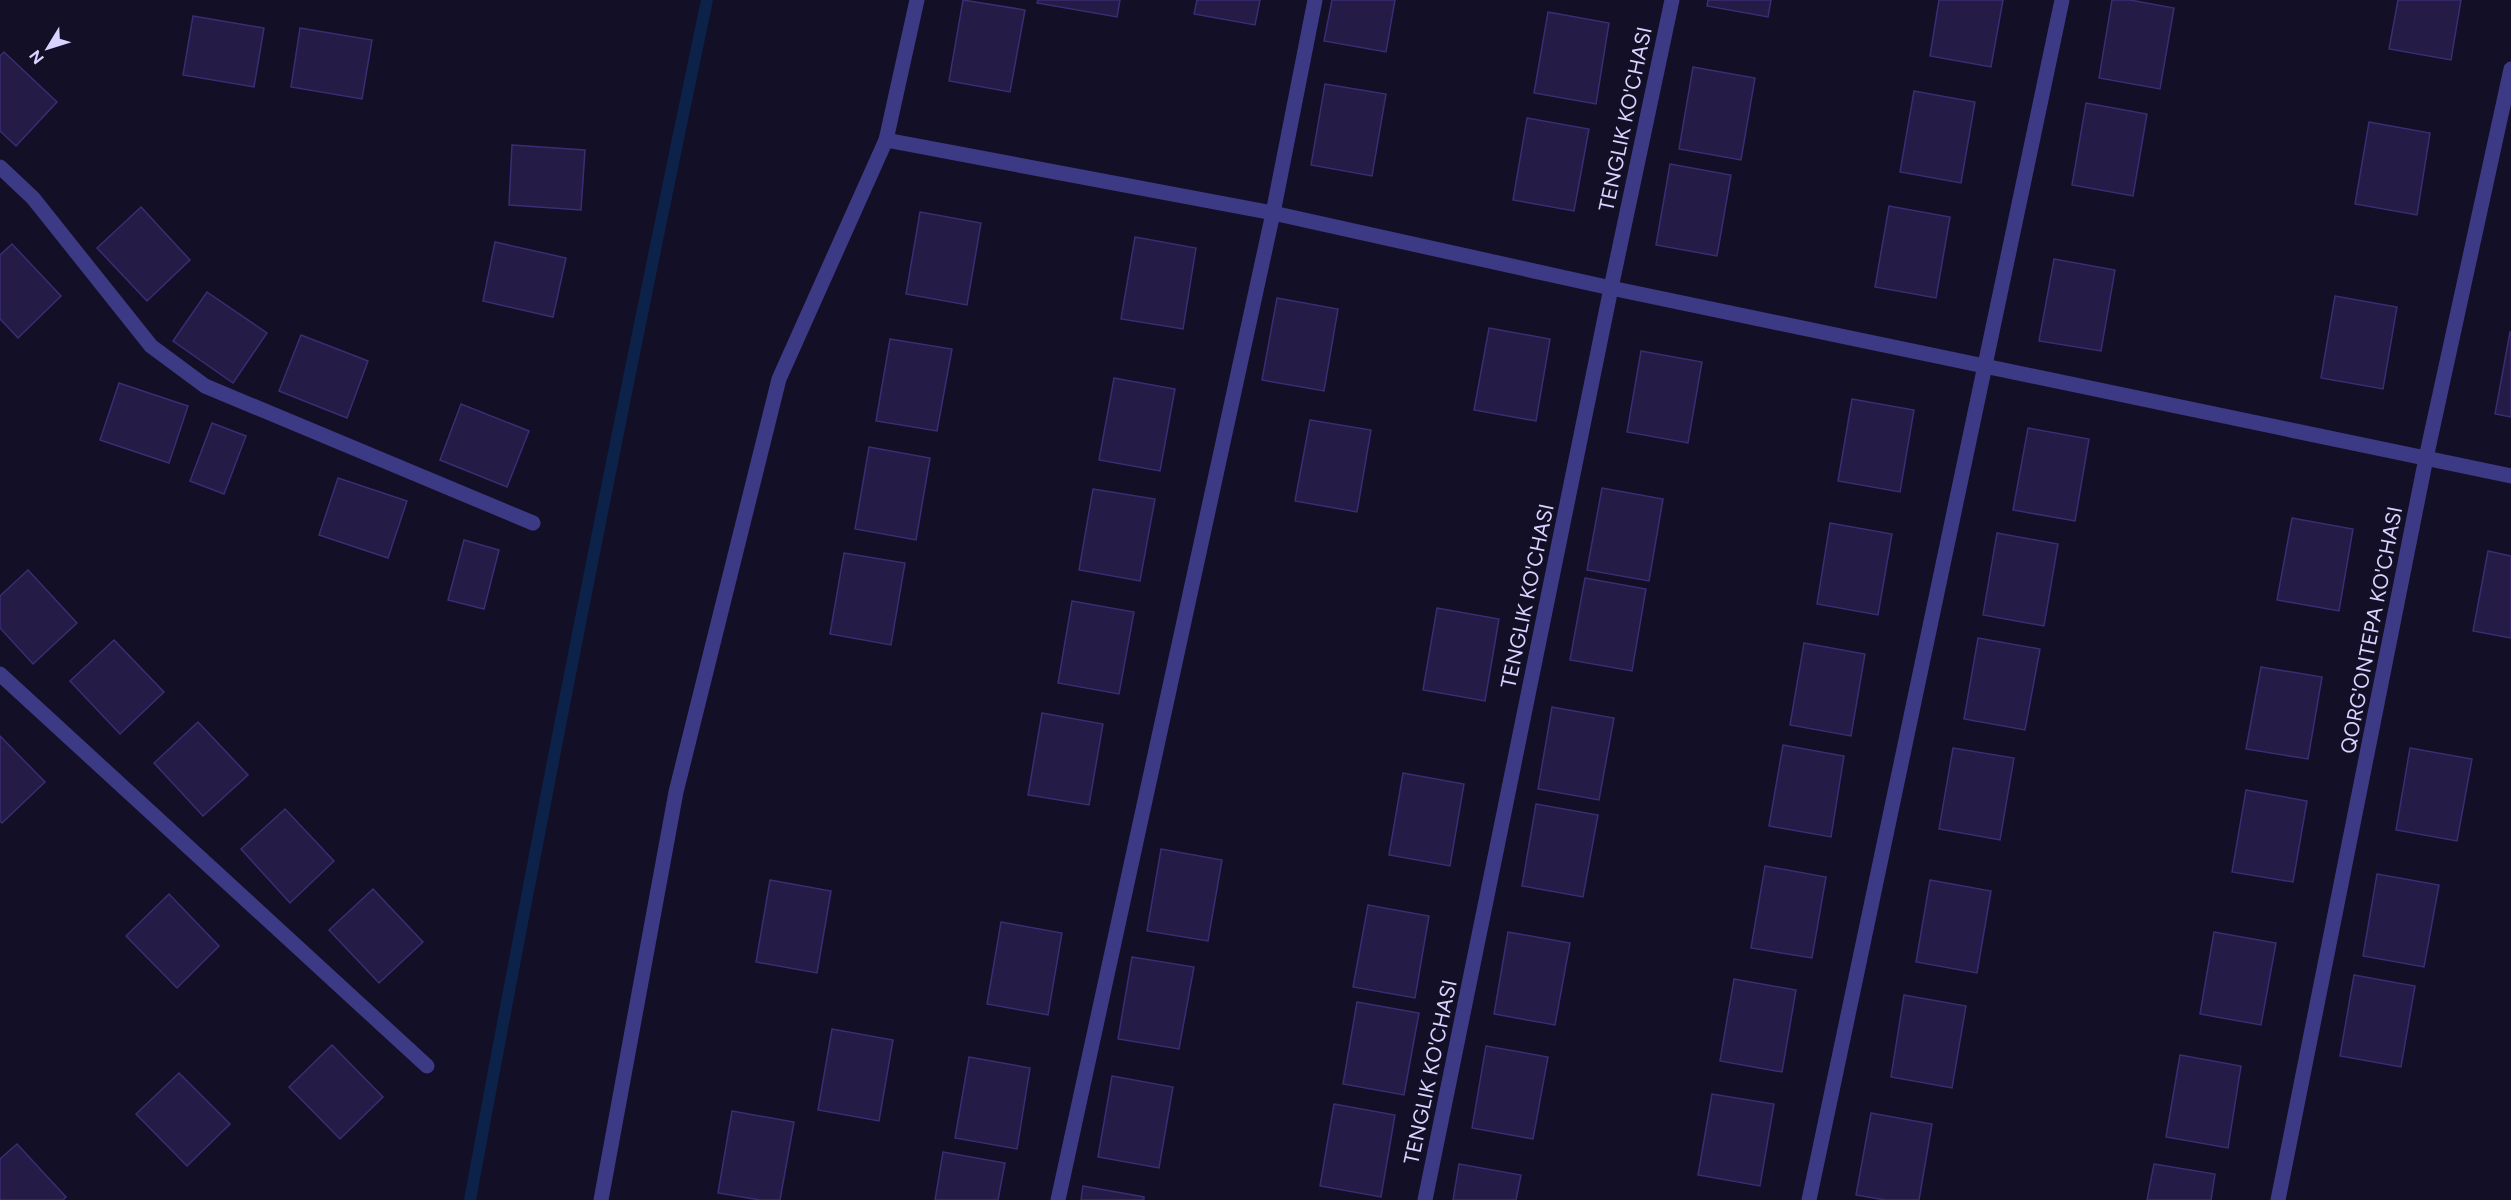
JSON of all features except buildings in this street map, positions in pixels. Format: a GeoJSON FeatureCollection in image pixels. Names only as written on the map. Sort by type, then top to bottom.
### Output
{"type":"FeatureCollection","features":[{"type":"Feature","properties":{"kind":"street"},"geometry":{"type":"LineString","coordinates":[[601,1200],[676,792],[779,378],[886,140],[917,0]]}},
{"type":"Feature","properties":{"kind":"street"},"geometry":{"type":"LineString","coordinates":[[1058,1200],[1274,213],[1315,0]]}},
{"type":"Feature","properties":{"kind":"street","name":"TENGLIK KO'CHASI"},"geometry":{"type":"LineString","coordinates":[[1425,1200],[1672,0]]}},
{"type":"Feature","properties":{"kind":"street"},"geometry":{"type":"LineString","coordinates":[[1809,1200],[2062,0]]}},
{"type":"Feature","properties":{"kind":"street","name":"QORG'ONTEPA KO'CHASI"},"geometry":{"type":"LineString","coordinates":[[2278,1200],[2426,458],[2511,69]]}},
{"type":"Feature","properties":{"kind":"street"},"geometry":{"type":"LineString","coordinates":[[886,140],[1274,213],[1611,288],[2511,476]]}},
{"type":"Feature","properties":{"kind":"street"},"geometry":{"type":"LineString","coordinates":[[0,167],[33,198],[151,346],[205,386],[533,523]]}},
{"type":"Feature","properties":{"kind":"street"},"geometry":{"type":"LineString","coordinates":[[0,674],[427,1066]]}},
{"type":"Feature","properties":{"kind":"waterway"},"geometry":{"type":"LineString","coordinates":[[470,1200],[585,599],[707,0]]}}]}
